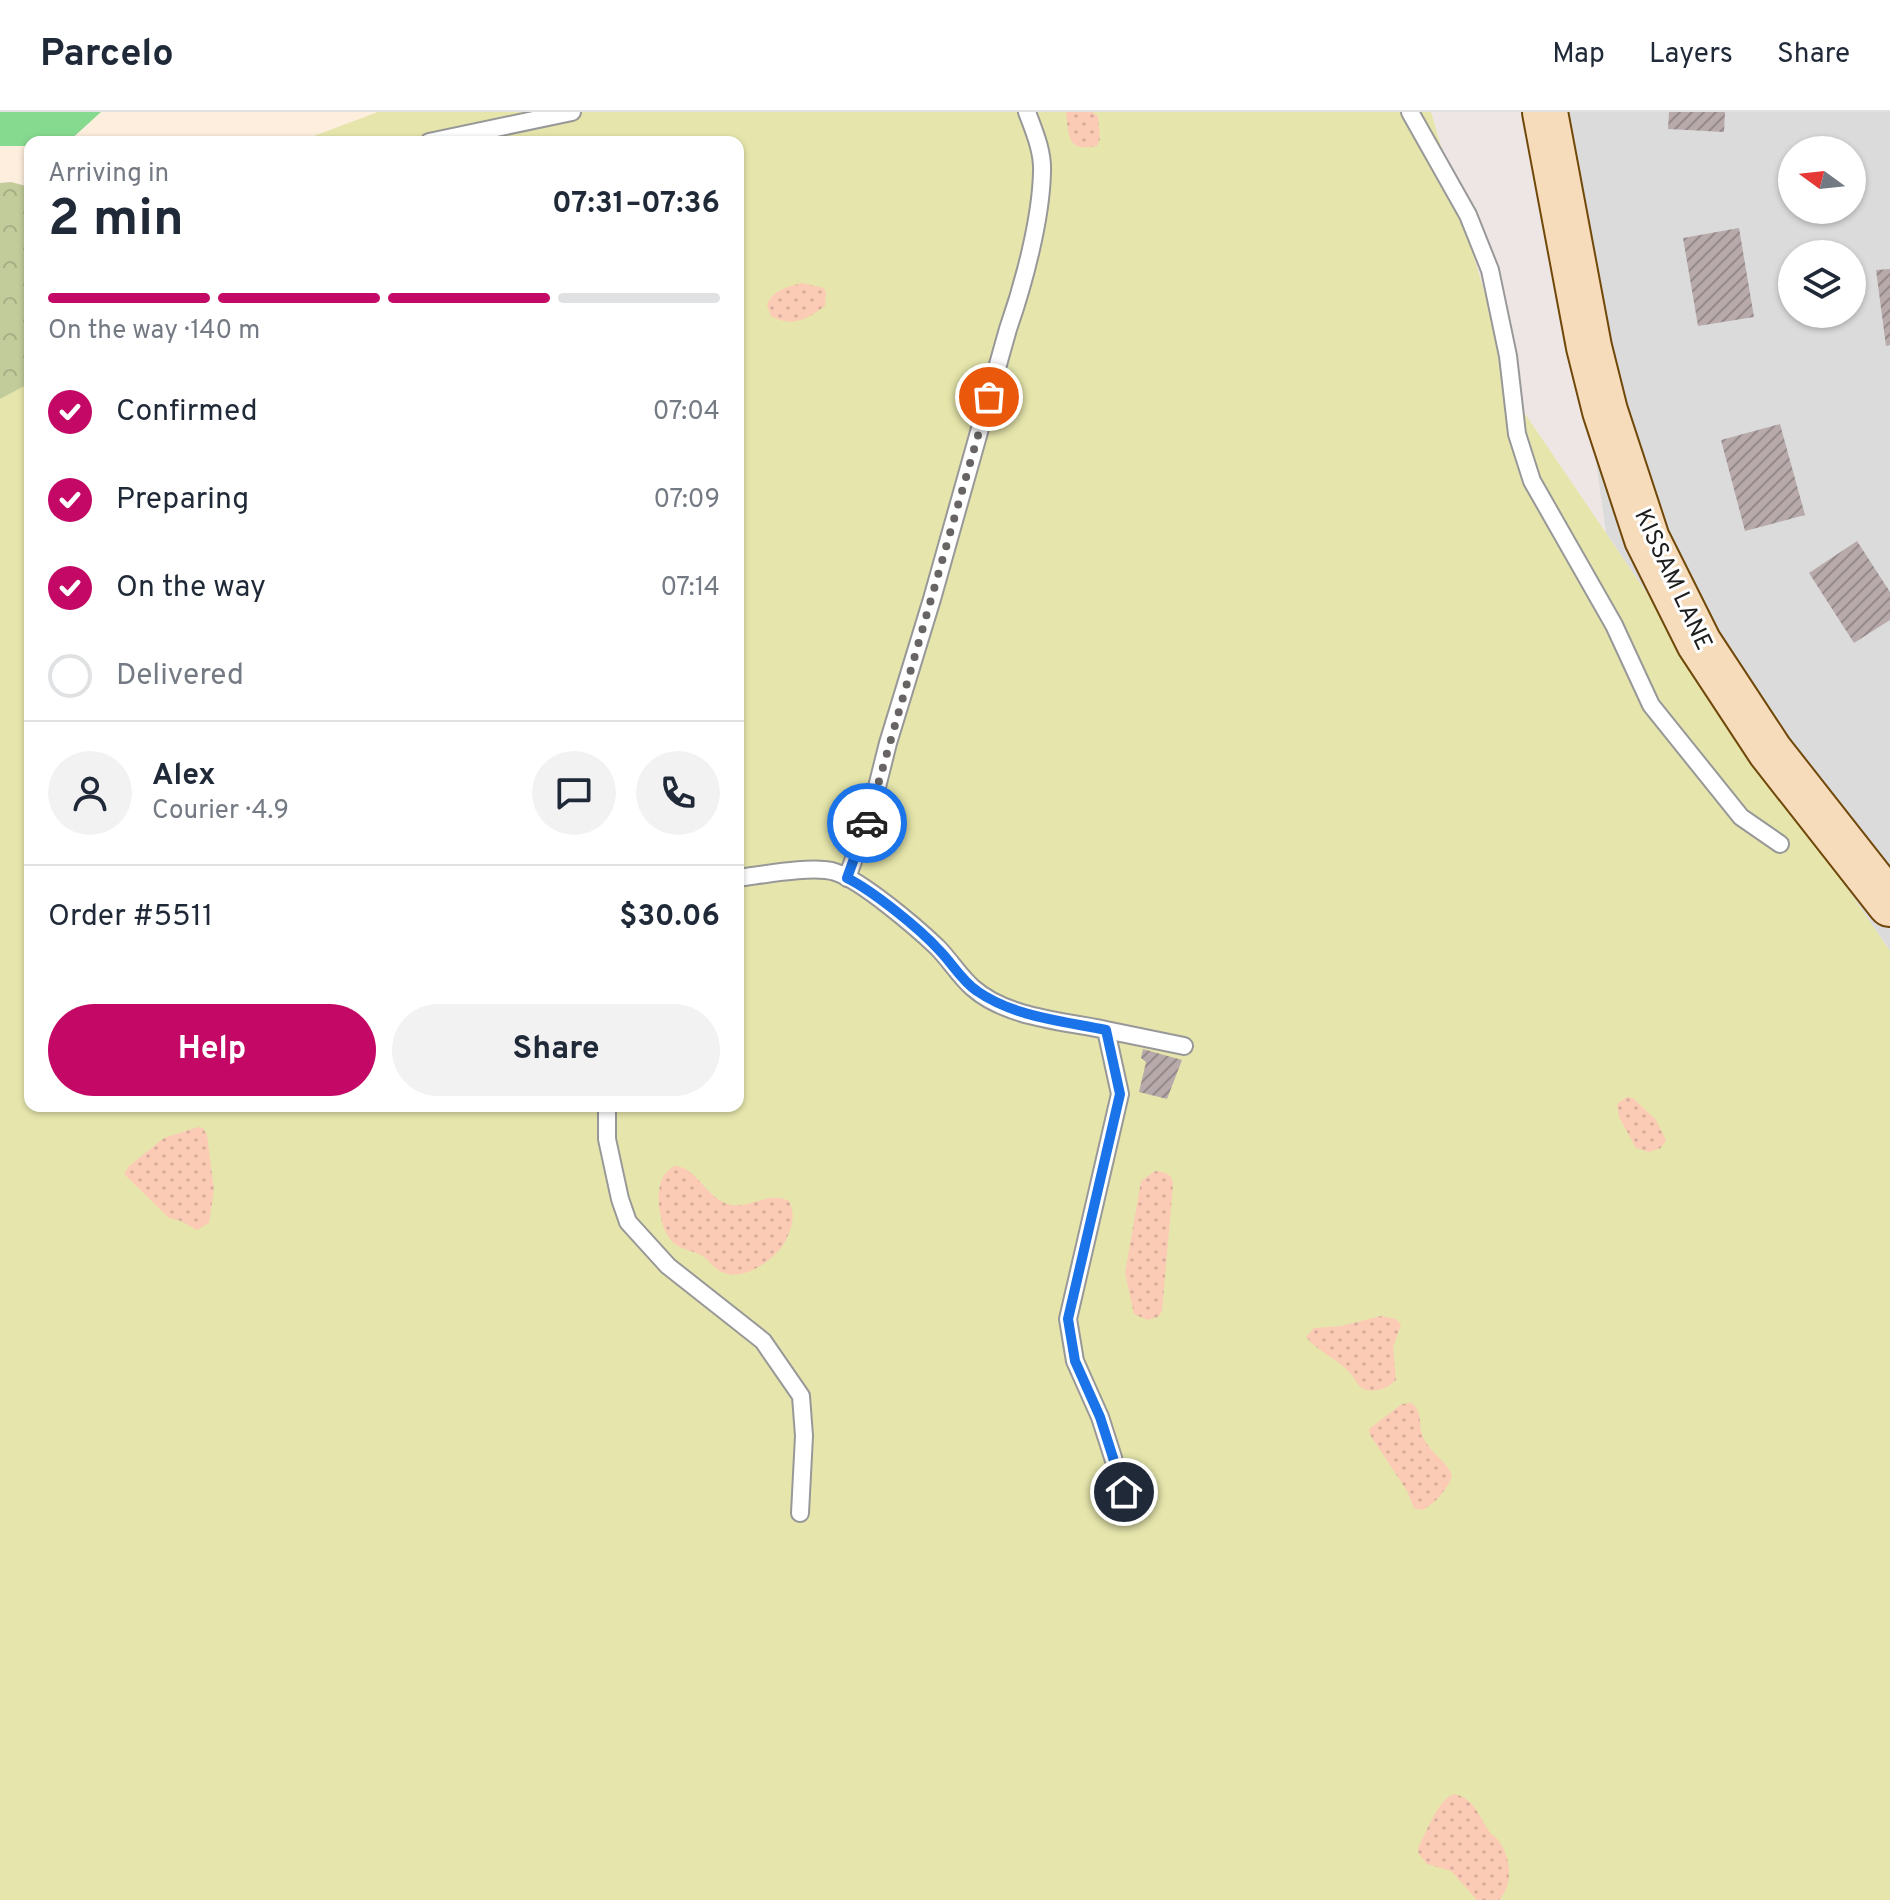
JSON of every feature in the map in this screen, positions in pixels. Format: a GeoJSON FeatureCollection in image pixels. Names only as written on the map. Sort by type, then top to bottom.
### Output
{"type":"FeatureCollection","features":[{"type":"Feature","properties":{"kind":"street","name":"KISSAM LANE"},"geometry":{"type":"LineString","coordinates":[[1545,112],[1589,347],[1605,411],[1647,539],[1699,643],[1754,727],[1890,904]]}},
{"type":"Feature","properties":{"kind":"lane"},"geometry":{"type":"LineString","coordinates":[[458,136],[572,112]]}},
{"type":"Feature","properties":{"kind":"lane"},"geometry":{"type":"LineString","coordinates":[[847,878],[871,811],[1004,341],[1020,295],[1043,170],[1038,142],[1027,112]]}},
{"type":"Feature","properties":{"kind":"lane"},"geometry":{"type":"LineString","coordinates":[[1410,112],[1468,215],[1490,270],[1508,356],[1517,434],[1532,481],[1614,625],[1651,705],[1741,817],[1780,844]]}},
{"type":"Feature","properties":{"kind":"lane"},"geometry":{"type":"LineString","coordinates":[[744,877],[792,871],[834,871],[864,886],[937,947],[974,989],[998,1004],[1025,1013],[1184,1046]]}},
{"type":"Feature","properties":{"kind":"lane"},"geometry":{"type":"LineString","coordinates":[[1106,1030],[1120,1094],[1068,1319],[1075,1361],[1100,1417],[1124,1492]]}},
{"type":"Feature","properties":{"kind":"lane"},"geometry":{"type":"LineString","coordinates":[[607,1112],[607,1139],[628,1222],[668,1266],[763,1341],[801,1396],[804,1436],[800,1513]]}},
{"type":"Feature","properties":{"kind":"shaded area"},"geometry":{"type":"Polygon","coordinates":[[[0,112],[378,112],[314,136],[24,136],[24,218],[0,222],[0,112]]]}},
{"type":"Feature","properties":{"kind":"shaded area"},"geometry":{"type":"Polygon","coordinates":[[[1547,112],[1890,112],[1890,951],[1606,533],[1547,112]]]}},
{"type":"Feature","properties":{"kind":"green space"},"geometry":{"type":"Polygon","coordinates":[[[0,112],[101,112],[75,136],[24,136],[24,146],[0,146],[0,112]]]}},
{"type":"Feature","properties":{"kind":"green space"},"geometry":{"type":"Polygon","coordinates":[[[378,112],[1431,112],[1517,402],[1890,951],[1890,1900],[0,1900],[0,253],[24,244],[24,1112],[744,1112],[744,136],[314,136],[378,112]]]}},
{"type":"Feature","properties":{"kind":"green space"},"geometry":{"type":"Polygon","coordinates":[[[0,183],[24,185],[24,386],[0,399],[0,183]]]}},
{"type":"Feature","properties":{"kind":"sand"},"geometry":{"type":"Polygon","coordinates":[[[1066,112],[1092,112],[1098,116],[1100,139],[1097,146],[1080,147],[1071,141],[1066,112]]]}},
{"type":"Feature","properties":{"kind":"sand"},"geometry":{"type":"Polygon","coordinates":[[[802,283],[824,288],[825,306],[793,322],[771,316],[767,305],[769,300],[781,290],[802,283]]]}},
{"type":"Feature","properties":{"kind":"sand"},"geometry":{"type":"Polygon","coordinates":[[[1627,1097],[1633,1098],[1656,1120],[1666,1140],[1661,1148],[1649,1152],[1636,1148],[1619,1117],[1617,1104],[1627,1097]]]}},
{"type":"Feature","properties":{"kind":"sand"},"geometry":{"type":"Polygon","coordinates":[[[203,1128],[207,1135],[214,1190],[209,1223],[197,1230],[169,1218],[124,1174],[129,1166],[164,1138],[203,1128]]]}},
{"type":"Feature","properties":{"kind":"sand"},"geometry":{"type":"Polygon","coordinates":[[[674,1166],[689,1172],[716,1197],[732,1205],[775,1198],[789,1201],[792,1222],[780,1249],[758,1268],[731,1274],[719,1271],[703,1256],[675,1244],[663,1225],[659,1200],[662,1179],[674,1166]]]}},
{"type":"Feature","properties":{"kind":"sand"},"geometry":{"type":"Polygon","coordinates":[[[1155,1171],[1168,1174],[1173,1185],[1162,1311],[1158,1317],[1147,1320],[1134,1314],[1125,1273],[1141,1181],[1155,1171]]]}},
{"type":"Feature","properties":{"kind":"sand"},"geometry":{"type":"Polygon","coordinates":[[[1381,1316],[1396,1319],[1401,1325],[1393,1347],[1396,1380],[1379,1390],[1361,1387],[1345,1368],[1306,1337],[1314,1328],[1341,1326],[1381,1316]]]}},
{"type":"Feature","properties":{"kind":"sand"},"geometry":{"type":"Polygon","coordinates":[[[1412,1403],[1418,1411],[1424,1439],[1452,1475],[1440,1496],[1422,1510],[1414,1508],[1369,1429],[1402,1404],[1412,1403]]]}},
{"type":"Feature","properties":{"kind":"sand"},"geometry":{"type":"Polygon","coordinates":[[[1455,1794],[1471,1804],[1506,1854],[1509,1878],[1499,1900],[1477,1900],[1451,1871],[1427,1864],[1418,1853],[1438,1808],[1455,1794]]]}},
{"type":"Feature","properties":{"kind":"building"},"geometry":{"type":"Polygon","coordinates":[[[1669,112],[1725,112],[1724,132],[1668,129],[1669,112]]]}},
{"type":"Feature","properties":{"kind":"building"},"geometry":{"type":"Polygon","coordinates":[[[1739,228],[1754,317],[1698,326],[1683,238],[1739,228]]]}},
{"type":"Feature","properties":{"kind":"building"},"geometry":{"type":"Polygon","coordinates":[[[1890,269],[1890,345],[1886,346],[1876,270],[1890,269]]]}},
{"type":"Feature","properties":{"kind":"building"},"geometry":{"type":"Polygon","coordinates":[[[1780,424],[1805,515],[1745,531],[1721,440],[1780,424]]]}},
{"type":"Feature","properties":{"kind":"building"},"geometry":{"type":"Polygon","coordinates":[[[1857,541],[1890,592],[1890,620],[1854,643],[1809,573],[1857,541]]]}},
{"type":"Feature","properties":{"kind":"building"},"geometry":{"type":"Polygon","coordinates":[[[1143,1049],[1182,1060],[1167,1099],[1139,1092],[1146,1062],[1141,1058],[1143,1049]]]}},
{"type":"Feature","properties":{"kind":"way so far"},"geometry":{"type":"LineString","coordinates":[[867,823],[989,397]]}},
{"type":"Feature","properties":{"kind":"route"},"geometry":{"type":"LineString","coordinates":[[867,823],[847,878],[864,886],[937,947],[974,989],[998,1004],[1025,1013],[1106,1030],[1120,1094],[1068,1319],[1075,1361],[1100,1417],[1124,1492]]}}]}
